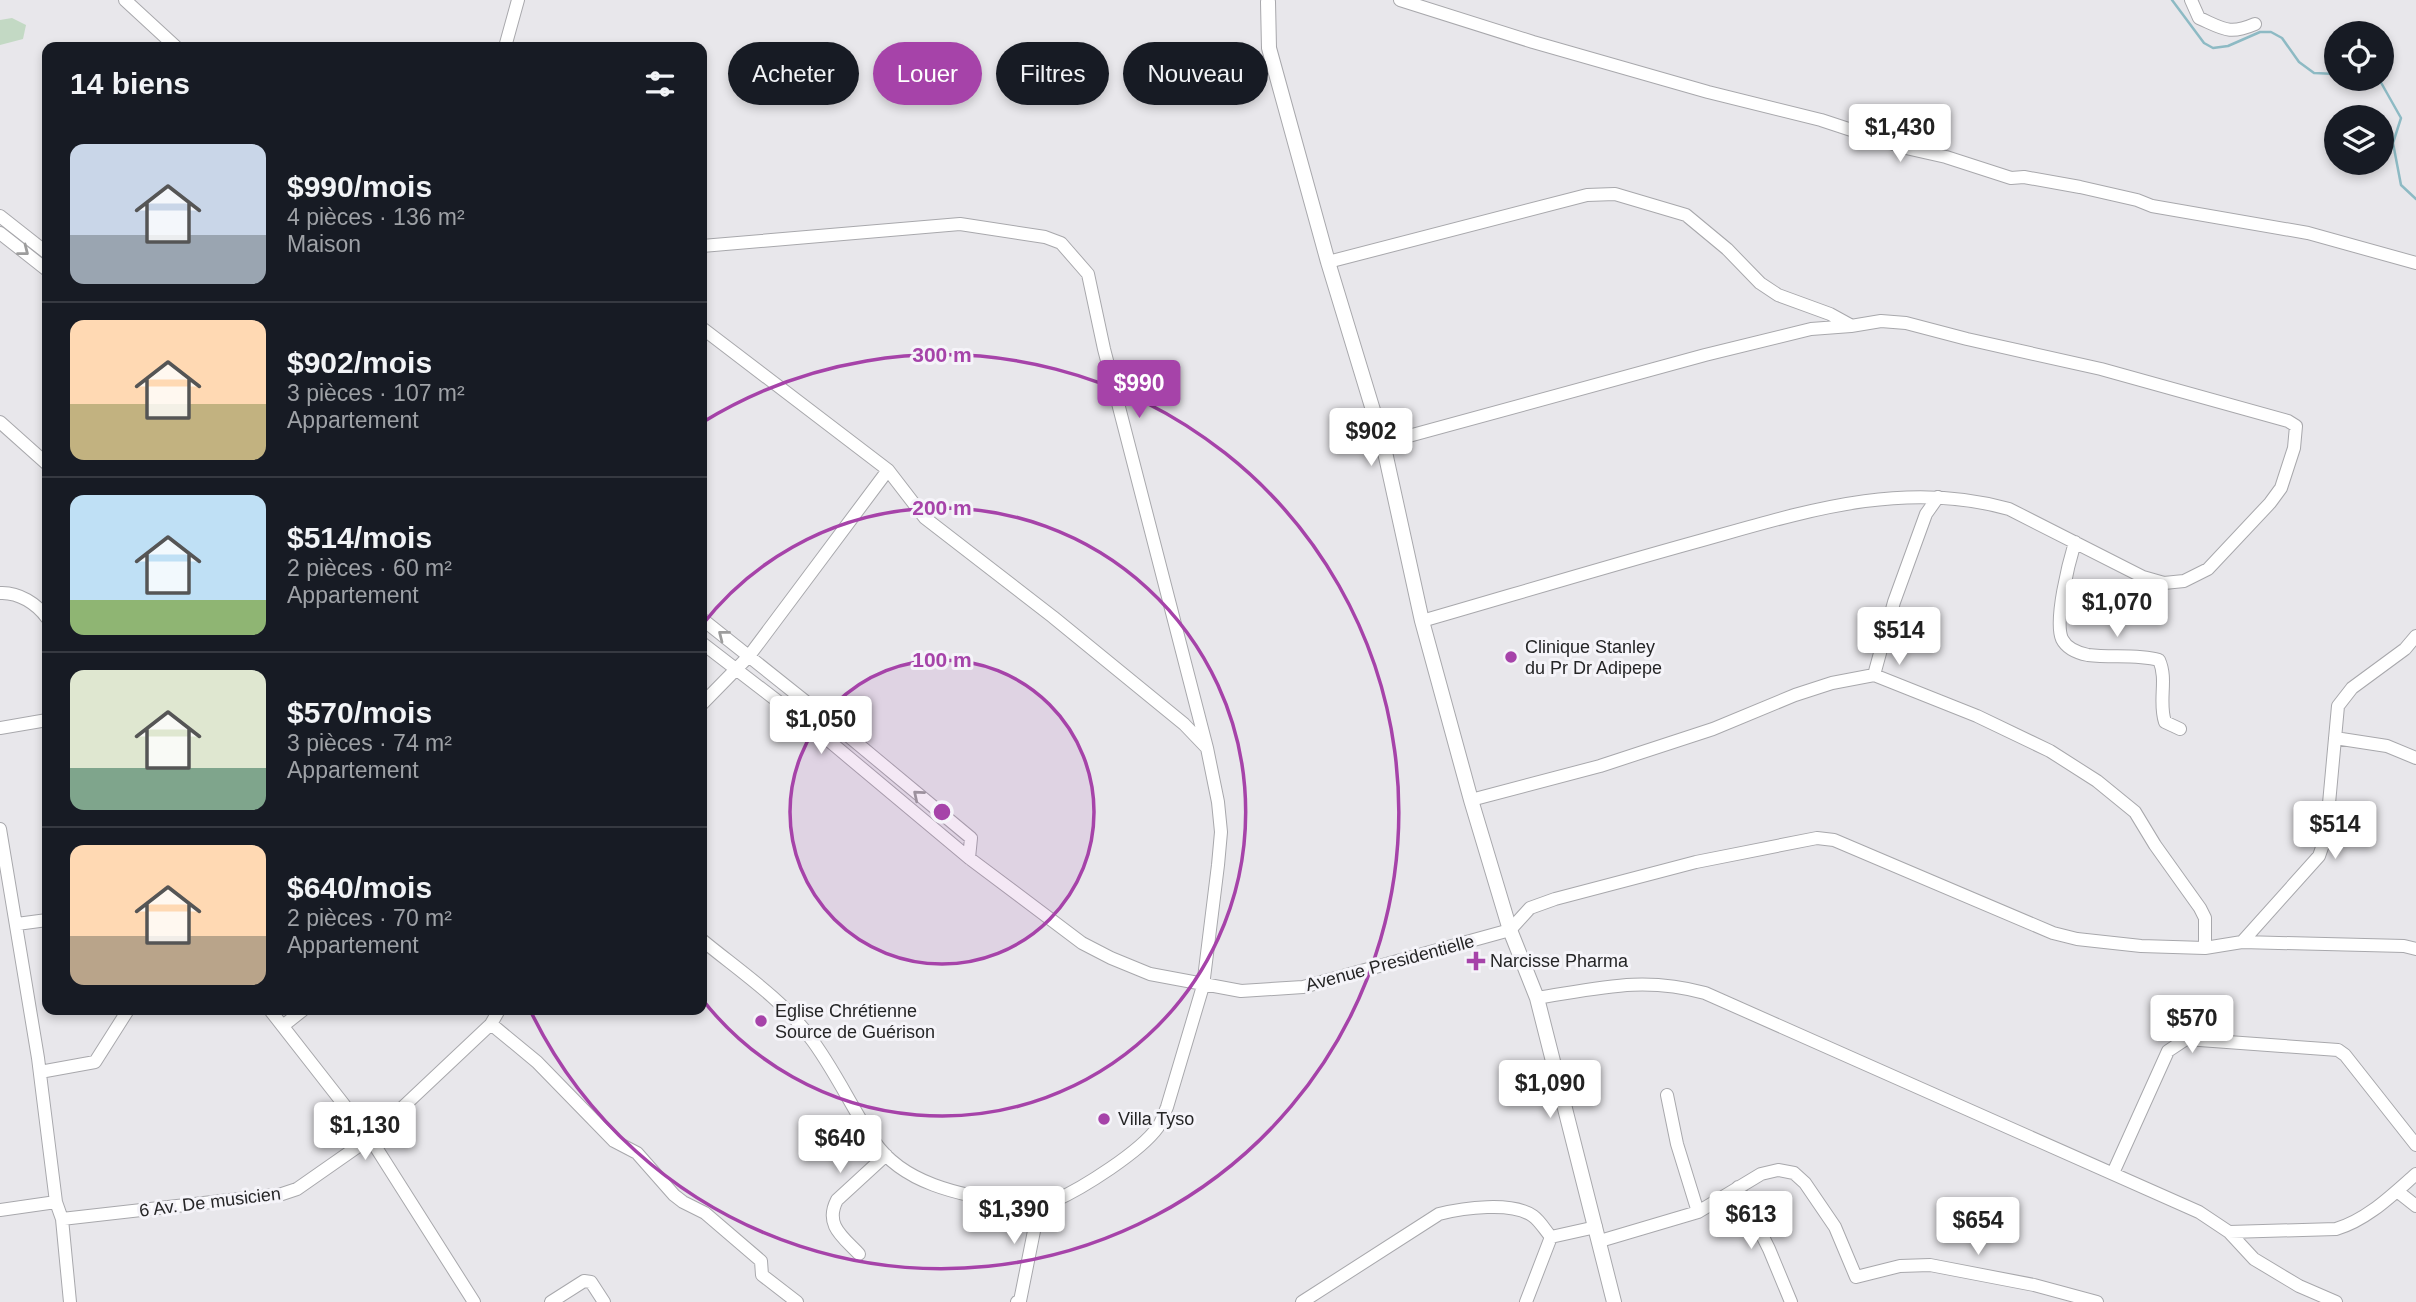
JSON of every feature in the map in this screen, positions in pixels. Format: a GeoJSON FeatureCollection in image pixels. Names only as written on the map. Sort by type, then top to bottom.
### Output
{"type":"FeatureCollection","features":[{"type":"Feature","properties":{"kind":"street"},"geometry":{"type":"LineString","coordinates":[[125,0],[171,42]]}},
{"type":"Feature","properties":{"kind":"street"},"geometry":{"type":"LineString","coordinates":[[506,42],[518,0]]}},
{"type":"Feature","properties":{"kind":"street"},"geometry":{"type":"LineString","coordinates":[[1400,0],[1533,42],[1696,89],[1821,120],[1906,149],[1947,157],[2011,178],[2024,177],[2080,187],[2152,206],[2308,233],[2416,263]]}},
{"type":"Feature","properties":{"kind":"street"},"geometry":{"type":"LineString","coordinates":[[2191,0],[2199,18],[2220,27],[2237,32],[2255,24]]}},
{"type":"Feature","properties":{"kind":"street"},"geometry":{"type":"LineString","coordinates":[[1270,1],[1269,48],[1328,262],[1383,443],[1422,621],[1471,800],[1510,930],[1537,998],[1614,1302]]}},
{"type":"Feature","properties":{"kind":"street"},"geometry":{"type":"LineString","coordinates":[[1328,262],[1587,195],[1615,194],[1686,215],[1760,283],[1778,295],[1830,314],[1851,326]]}},
{"type":"Feature","properties":{"kind":"street"},"geometry":{"type":"LineString","coordinates":[[0,216],[42,249]]}},
{"type":"Feature","properties":{"kind":"street"},"geometry":{"type":"LineString","coordinates":[[707,246],[960,224],[1045,237],[1060,243],[1087,274],[1207,748],[1221,832],[1203,986],[1159,1126],[1105,1172],[1053,1202],[1039,1206],[949,1191],[929,1183],[886,1155],[875,1143],[810,1036],[788,1012],[707,944]]}},
{"type":"Feature","properties":{"kind":"street"},"geometry":{"type":"LineString","coordinates":[[0,233],[42,266]]}},
{"type":"Feature","properties":{"kind":"street"},"geometry":{"type":"LineString","coordinates":[[1383,443],[1705,355],[1811,329],[1881,321],[1906,323],[2101,369],[2288,421],[2296,426],[2294,449],[2281,488],[2208,569],[2184,581],[2164,583],[2143,577],[2009,509],[1986,502],[1938,497],[1865,500],[1826,506],[1422,621]]}},
{"type":"Feature","properties":{"kind":"street"},"geometry":{"type":"LineString","coordinates":[[707,332],[888,470],[925,518],[1134,683],[1184,724],[1207,748]]}},
{"type":"Feature","properties":{"kind":"street"},"geometry":{"type":"LineString","coordinates":[[0,422],[42,460]]}},
{"type":"Feature","properties":{"kind":"street"},"geometry":{"type":"LineString","coordinates":[[707,699],[749,656],[888,470]]}},
{"type":"Feature","properties":{"kind":"street"},"geometry":{"type":"LineString","coordinates":[[1874,674],[1894,602],[1926,514],[1938,497]]}},
{"type":"Feature","properties":{"kind":"street"},"geometry":{"type":"LineString","coordinates":[[2075,542],[2067,568],[2060,617],[2061,637],[2069,649],[2086,655],[2147,657],[2159,660],[2164,671],[2161,699],[2163,718],[2165,722],[2180,729]]}},
{"type":"Feature","properties":{"kind":"street"},"geometry":{"type":"LineString","coordinates":[[0,593],[8,593],[38,605],[42,611]]}},
{"type":"Feature","properties":{"kind":"street"},"geometry":{"type":"LineString","coordinates":[[707,623],[971,838],[969,858]]}},
{"type":"Feature","properties":{"kind":"street"},"geometry":{"type":"LineString","coordinates":[[2242,942],[2319,856],[2326,836],[2338,706],[2345,696],[2405,649],[2416,636]]}},
{"type":"Feature","properties":{"kind":"street","name":"Avenue Presidentielle"},"geometry":{"type":"LineString","coordinates":[[707,647],[828,740],[969,858],[1082,943],[1150,974],[1241,991],[1303,987],[1510,930]]}},
{"type":"Feature","properties":{"kind":"street"},"geometry":{"type":"LineString","coordinates":[[1471,800],[1600,766],[1713,729],[1795,695],[1874,674],[1978,716],[2050,751],[2097,781],[2135,812],[2200,908],[2205,918],[2205,948]]}},
{"type":"Feature","properties":{"kind":"street"},"geometry":{"type":"LineString","coordinates":[[0,728],[42,721]]}},
{"type":"Feature","properties":{"kind":"street"},"geometry":{"type":"LineString","coordinates":[[828,740],[840,729]]}},
{"type":"Feature","properties":{"kind":"street"},"geometry":{"type":"LineString","coordinates":[[2335,738],[2387,746],[2416,758]]}},
{"type":"Feature","properties":{"kind":"street"},"geometry":{"type":"LineString","coordinates":[[0,829],[5,882],[17,924],[40,1072],[56,1202],[62,1219],[70,1302]]}},
{"type":"Feature","properties":{"kind":"street"},"geometry":{"type":"LineString","coordinates":[[1510,930],[1530,908],[1555,899],[1696,862],[1817,838],[1834,840],[2053,933],[2107,944],[2205,948],[2242,942],[2404,946],[2416,949]]}},
{"type":"Feature","properties":{"kind":"street"},"geometry":{"type":"LineString","coordinates":[[17,924],[42,921]]}},
{"type":"Feature","properties":{"kind":"street"},"geometry":{"type":"LineString","coordinates":[[1537,998],[1624,984],[1652,983],[1705,993],[2199,1212],[2230,1232],[2254,1259],[2299,1286],[2336,1302]]}},
{"type":"Feature","properties":{"kind":"street"},"geometry":{"type":"LineString","coordinates":[[40,1072],[95,1062],[125,1015]]}},
{"type":"Feature","properties":{"kind":"street"},"geometry":{"type":"LineString","coordinates":[[275,1015],[370,1138],[474,1302]]}},
{"type":"Feature","properties":{"kind":"street"},"geometry":{"type":"LineString","coordinates":[[284,1025],[297,1015]]}},
{"type":"Feature","properties":{"kind":"street","name":"6 Av. De musicien"},"geometry":{"type":"LineString","coordinates":[[62,1219],[282,1194],[297,1189],[370,1138],[491,1024],[496,1015]]}},
{"type":"Feature","properties":{"kind":"street"},"geometry":{"type":"LineString","coordinates":[[491,1024],[537,1062],[614,1141],[637,1153],[674,1195],[705,1213],[761,1261],[762,1275],[797,1302]]}},
{"type":"Feature","properties":{"kind":"street"},"geometry":{"type":"LineString","coordinates":[[2113,1173],[2168,1051],[2186,1039],[2338,1050],[2345,1055],[2416,1145]]}},
{"type":"Feature","properties":{"kind":"street"},"geometry":{"type":"LineString","coordinates":[[1667,1096],[1677,1144],[1698,1212]]}},
{"type":"Feature","properties":{"kind":"street"},"geometry":{"type":"LineString","coordinates":[[859,1254],[834,1226],[831,1217],[833,1208],[837,1200],[886,1155]]}},
{"type":"Feature","properties":{"kind":"street"},"geometry":{"type":"LineString","coordinates":[[1551,1237],[1598,1234],[1698,1212],[1761,1174],[1777,1170],[1794,1173],[1805,1183],[1835,1227],[1856,1277],[1900,1266],[1930,1265],[2034,1285],[2097,1302]]}},
{"type":"Feature","properties":{"kind":"street"},"geometry":{"type":"LineString","coordinates":[[2230,1232],[2336,1229],[2350,1225],[2416,1174]]}},
{"type":"Feature","properties":{"kind":"street"},"geometry":{"type":"LineString","coordinates":[[1738,1187],[1769,1249],[1791,1302]]}},
{"type":"Feature","properties":{"kind":"street"},"geometry":{"type":"LineString","coordinates":[[2396,1191],[2416,1206]]}},
{"type":"Feature","properties":{"kind":"street"},"geometry":{"type":"LineString","coordinates":[[0,1210],[56,1202]]}},
{"type":"Feature","properties":{"kind":"street"},"geometry":{"type":"LineString","coordinates":[[1017,1302],[1020,1301],[1039,1206]]}},
{"type":"Feature","properties":{"kind":"street"},"geometry":{"type":"LineString","coordinates":[[1302,1302],[1439,1214],[1455,1210],[1514,1208],[1535,1217],[1551,1237]]}},
{"type":"Feature","properties":{"kind":"street"},"geometry":{"type":"LineString","coordinates":[[1526,1302],[1551,1237]]}},
{"type":"Feature","properties":{"kind":"street"},"geometry":{"type":"LineString","coordinates":[[551,1302],[584,1281],[591,1282],[604,1302]]}},
{"type":"Feature","properties":{"kind":"green space"},"geometry":{"type":"Polygon","coordinates":[[[12,18],[26,25],[23,39],[0,45],[0,20],[12,18]]]}},
{"type":"Feature","properties":{"kind":"waterway"},"geometry":{"type":"LineString","coordinates":[[2172,0],[2204,43],[2213,48],[2228,46],[2260,32],[2271,32],[2282,38],[2299,62],[2314,73],[2324,73]]}},
{"type":"Feature","properties":{"kind":"waterway"},"geometry":{"type":"LineString","coordinates":[[2386,91],[2401,118],[2393,143],[2401,185],[2416,199]]}},
{"type":"Feature","properties":{"kind":"place","name":"Clinique Stanley du Pr Dr Adipepe"},"geometry":{"type":"Point","coordinates":[1511,657]}},
{"type":"Feature","properties":{"kind":"place","name":"Narcisse Pharma"},"geometry":{"type":"Point","coordinates":[1476,961]}},
{"type":"Feature","properties":{"kind":"place","name":"Eglise Chrétienne Source de Guérison"},"geometry":{"type":"Point","coordinates":[761,1021]}},
{"type":"Feature","properties":{"kind":"place","name":"Villa Tyso"},"geometry":{"type":"Point","coordinates":[1104,1119]}}]}
